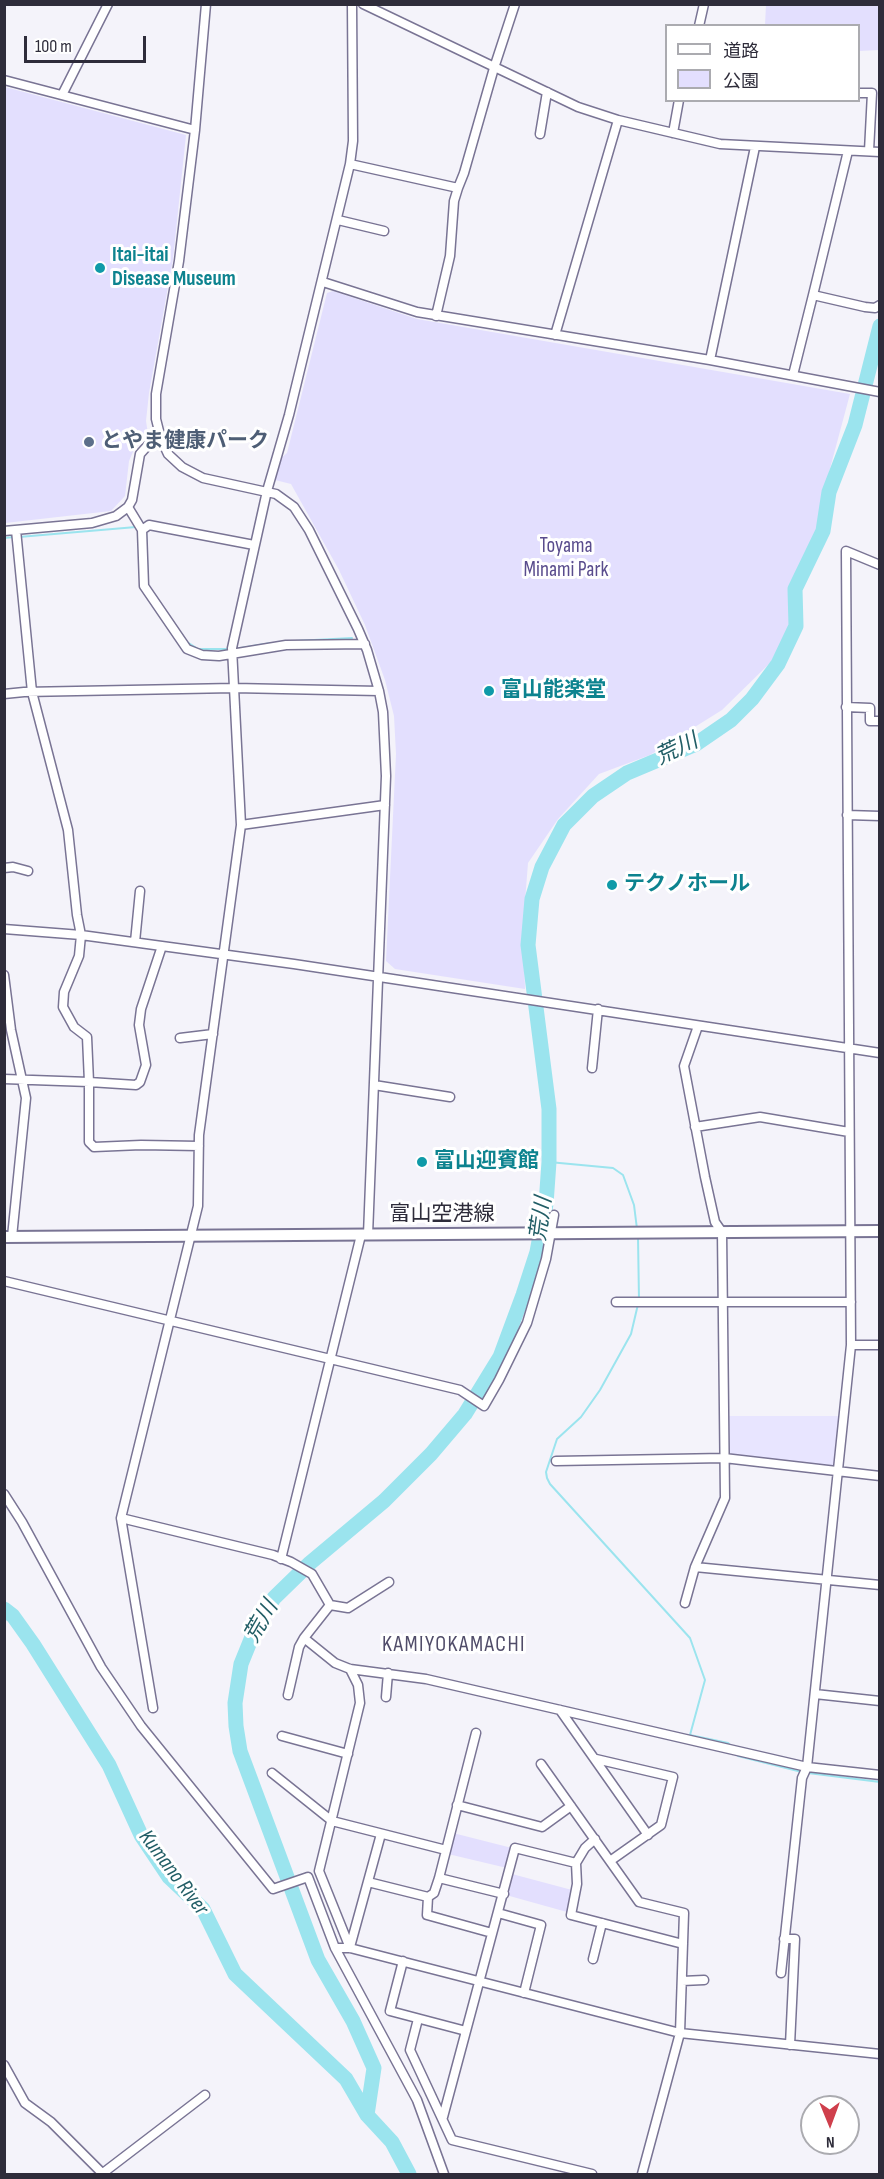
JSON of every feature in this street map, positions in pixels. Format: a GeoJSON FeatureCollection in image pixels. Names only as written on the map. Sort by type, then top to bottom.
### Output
{"type":"FeatureCollection","features":[{"type":"Feature","properties":{"kind":"main road","name":"富山空港線"},"geometry":{"type":"LineString","coordinates":[[8,1237],[879,1231]]}},
{"type":"Feature","properties":{"kind":"street"},"geometry":{"type":"LineString","coordinates":[[63,95],[108,4]]}},
{"type":"Feature","properties":{"kind":"street"},"geometry":{"type":"LineString","coordinates":[[206,4],[195,130],[179,261],[156,393],[156,419],[168,454],[182,467],[203,478],[267,490],[284,499],[300,516],[365,644],[379,691],[386,745],[374,1085],[364,1235],[330,1360],[281,1559]]}},
{"type":"Feature","properties":{"kind":"street"},"geometry":{"type":"LineString","coordinates":[[153,1707],[121,1518],[198,1206],[199,1146],[241,825],[232,652],[267,490],[290,415],[350,164],[353,141],[352,4]]}},
{"type":"Feature","properties":{"kind":"street"},"geometry":{"type":"LineString","coordinates":[[363,4],[578,107],[618,120],[720,144],[879,152]]}},
{"type":"Feature","properties":{"kind":"street"},"geometry":{"type":"LineString","coordinates":[[436,316],[450,256],[454,201],[515,4]]}},
{"type":"Feature","properties":{"kind":"street"},"geometry":{"type":"LineString","coordinates":[[699,24],[704,4]]}},
{"type":"Feature","properties":{"kind":"street"},"geometry":{"type":"LineString","coordinates":[[4,80],[195,130]]}},
{"type":"Feature","properties":{"kind":"street"},"geometry":{"type":"LineString","coordinates":[[540,134],[547,92]]}},
{"type":"Feature","properties":{"kind":"street"},"geometry":{"type":"LineString","coordinates":[[860,93],[872,93],[868,151]]}},
{"type":"Feature","properties":{"kind":"street"},"geometry":{"type":"LineString","coordinates":[[673,132],[679,102]]}},
{"type":"Feature","properties":{"kind":"street"},"geometry":{"type":"LineString","coordinates":[[555,335],[618,120]]}},
{"type":"Feature","properties":{"kind":"street"},"geometry":{"type":"LineString","coordinates":[[710,360],[755,147]]}},
{"type":"Feature","properties":{"kind":"street"},"geometry":{"type":"LineString","coordinates":[[793,375],[848,151]]}},
{"type":"Feature","properties":{"kind":"street"},"geometry":{"type":"LineString","coordinates":[[350,164],[458,188]]}},
{"type":"Feature","properties":{"kind":"street"},"geometry":{"type":"LineString","coordinates":[[338,220],[384,231]]}},
{"type":"Feature","properties":{"kind":"street"},"geometry":{"type":"LineString","coordinates":[[323,282],[436,316],[710,360],[879,392]]}},
{"type":"Feature","properties":{"kind":"street"},"geometry":{"type":"LineString","coordinates":[[813,295],[865,307],[875,308],[879,305]]}},
{"type":"Feature","properties":{"kind":"street"},"geometry":{"type":"LineString","coordinates":[[4,531],[92,523],[116,516],[128,507],[132,500],[141,454],[148,444],[161,439]]}},
{"type":"Feature","properties":{"kind":"street"},"geometry":{"type":"LineString","coordinates":[[128,507],[142,530],[144,586],[175,635],[187,649],[202,655],[286,645],[365,644]]}},
{"type":"Feature","properties":{"kind":"street"},"geometry":{"type":"LineString","coordinates":[[142,530],[149,525],[254,545]]}},
{"type":"Feature","properties":{"kind":"street"},"geometry":{"type":"LineString","coordinates":[[16,530],[32,692],[68,830],[81,935],[79,956],[64,992],[63,1007],[74,1027],[87,1037],[89,1142],[94,1147],[199,1146]]}},
{"type":"Feature","properties":{"kind":"street"},"geometry":{"type":"LineString","coordinates":[[781,1973],[802,1778],[807,1767],[851,1345],[846,551],[879,565]]}},
{"type":"Feature","properties":{"kind":"street"},"geometry":{"type":"LineString","coordinates":[[4,694],[234,688],[379,691]]}},
{"type":"Feature","properties":{"kind":"street"},"geometry":{"type":"LineString","coordinates":[[846,707],[870,708],[870,721],[879,721]]}},
{"type":"Feature","properties":{"kind":"street"},"geometry":{"type":"LineString","coordinates":[[241,825],[385,805]]}},
{"type":"Feature","properties":{"kind":"street"},"geometry":{"type":"LineString","coordinates":[[847,815],[879,816]]}},
{"type":"Feature","properties":{"kind":"street"},"geometry":{"type":"LineString","coordinates":[[4,868],[13,867],[28,871]]}},
{"type":"Feature","properties":{"kind":"street"},"geometry":{"type":"LineString","coordinates":[[135,942],[140,891]]}},
{"type":"Feature","properties":{"kind":"street"},"geometry":{"type":"LineString","coordinates":[[4,929],[81,935],[224,954],[879,1053]]}},
{"type":"Feature","properties":{"kind":"street"},"geometry":{"type":"LineString","coordinates":[[4,1080],[136,1085],[140,1082],[146,1065],[139,1024],[141,1009],[162,946]]}},
{"type":"Feature","properties":{"kind":"street"},"geometry":{"type":"LineString","coordinates":[[4,975],[11,1030],[26,1098],[8,1237]]}},
{"type":"Feature","properties":{"kind":"street"},"geometry":{"type":"LineString","coordinates":[[592,1068],[598,1009]]}},
{"type":"Feature","properties":{"kind":"street"},"geometry":{"type":"LineString","coordinates":[[685,1603],[695,1567],[725,1498],[722,1232],[715,1222],[684,1066],[698,1026]]}},
{"type":"Feature","properties":{"kind":"street"},"geometry":{"type":"LineString","coordinates":[[180,1038],[213,1034]]}},
{"type":"Feature","properties":{"kind":"street"},"geometry":{"type":"LineString","coordinates":[[374,1085],[450,1097]]}},
{"type":"Feature","properties":{"kind":"street"},"geometry":{"type":"LineString","coordinates":[[695,1127],[760,1117],[849,1132]]}},
{"type":"Feature","properties":{"kind":"street"},"geometry":{"type":"LineString","coordinates":[[4,1281],[460,1390],[484,1406],[527,1323],[546,1259],[554,1215]]}},
{"type":"Feature","properties":{"kind":"street"},"geometry":{"type":"LineString","coordinates":[[616,1302],[851,1302]]}},
{"type":"Feature","properties":{"kind":"street"},"geometry":{"type":"LineString","coordinates":[[851,1345],[879,1345]]}},
{"type":"Feature","properties":{"kind":"street"},"geometry":{"type":"LineString","coordinates":[[556,1461],[724,1458],[879,1476]]}},
{"type":"Feature","properties":{"kind":"street"},"geometry":{"type":"LineString","coordinates":[[4,1494],[22,1522],[101,1667],[141,1726],[273,1889],[308,1877],[335,1948],[417,2100],[444,2175]]}},
{"type":"Feature","properties":{"kind":"street"},"geometry":{"type":"LineString","coordinates":[[121,1518],[291,1562],[312,1574],[330,1605]]}},
{"type":"Feature","properties":{"kind":"street"},"geometry":{"type":"LineString","coordinates":[[695,1567],[879,1585]]}},
{"type":"Feature","properties":{"kind":"street"},"geometry":{"type":"LineString","coordinates":[[330,1605],[348,1608],[389,1582]]}},
{"type":"Feature","properties":{"kind":"street"},"geometry":{"type":"LineString","coordinates":[[288,1695],[299,1647],[330,1605]]}},
{"type":"Feature","properties":{"kind":"street"},"geometry":{"type":"LineString","coordinates":[[304,1638],[335,1664],[350,1669],[426,1679],[807,1767],[879,1775]]}},
{"type":"Feature","properties":{"kind":"street"},"geometry":{"type":"LineString","coordinates":[[350,1669],[358,1685],[360,1703],[319,1871],[350,1948]]}},
{"type":"Feature","properties":{"kind":"street"},"geometry":{"type":"LineString","coordinates":[[386,1697],[388,1673]]}},
{"type":"Feature","properties":{"kind":"street"},"geometry":{"type":"LineString","coordinates":[[815,1694],[879,1701]]}},
{"type":"Feature","properties":{"kind":"street"},"geometry":{"type":"LineString","coordinates":[[560,1710],[648,1834]]}},
{"type":"Feature","properties":{"kind":"street"},"geometry":{"type":"LineString","coordinates":[[368,1881],[428,1897],[434,1893],[476,1732]]}},
{"type":"Feature","properties":{"kind":"street"},"geometry":{"type":"LineString","coordinates":[[282,1736],[348,1754]]}},
{"type":"Feature","properties":{"kind":"street"},"geometry":{"type":"LineString","coordinates":[[596,1759],[673,1777],[661,1825],[610,1862]]}},
{"type":"Feature","properties":{"kind":"street"},"geometry":{"type":"LineString","coordinates":[[541,1764],[639,1902],[684,1913],[680,2033],[642,2175]]}},
{"type":"Feature","properties":{"kind":"street"},"geometry":{"type":"LineString","coordinates":[[272,1773],[332,1821],[446,1850]]}},
{"type":"Feature","properties":{"kind":"street"},"geometry":{"type":"LineString","coordinates":[[457,1805],[542,1827],[571,1806]]}},
{"type":"Feature","properties":{"kind":"street"},"geometry":{"type":"LineString","coordinates":[[350,1948],[381,1834]]}},
{"type":"Feature","properties":{"kind":"street"},"geometry":{"type":"LineString","coordinates":[[595,1839],[585,1848],[576,1863],[577,1884],[571,1915],[683,1944]]}},
{"type":"Feature","properties":{"kind":"street"},"geometry":{"type":"LineString","coordinates":[[443,2117],[515,1848],[576,1863]]}},
{"type":"Feature","properties":{"kind":"street"},"geometry":{"type":"LineString","coordinates":[[439,1878],[504,1894]]}},
{"type":"Feature","properties":{"kind":"street"},"geometry":{"type":"LineString","coordinates":[[428,1897],[427,1915],[492,1933]]}},
{"type":"Feature","properties":{"kind":"street"},"geometry":{"type":"LineString","coordinates":[[498,1913],[541,1925],[524,1993]]}},
{"type":"Feature","properties":{"kind":"street"},"geometry":{"type":"LineString","coordinates":[[593,1959],[602,1923]]}},
{"type":"Feature","properties":{"kind":"street"},"geometry":{"type":"LineString","coordinates":[[784,1939],[795,1939],[790,2045]]}},
{"type":"Feature","properties":{"kind":"street"},"geometry":{"type":"LineString","coordinates":[[335,1948],[350,1948],[403,1961],[680,2033],[879,2054]]}},
{"type":"Feature","properties":{"kind":"street"},"geometry":{"type":"LineString","coordinates":[[403,1961],[390,2011],[466,2031]]}},
{"type":"Feature","properties":{"kind":"street"},"geometry":{"type":"LineString","coordinates":[[682,1981],[704,1980]]}},
{"type":"Feature","properties":{"kind":"street"},"geometry":{"type":"LineString","coordinates":[[418,2019],[410,2050],[452,2140],[592,2175]]}},
{"type":"Feature","properties":{"kind":"street"},"geometry":{"type":"LineString","coordinates":[[4,2065],[25,2103],[51,2122],[103,2174],[205,2095]]}},
{"type":"Feature","properties":{"kind":"shaded area"},"geometry":{"type":"Polygon","coordinates":[[[726,1416],[839,1416],[835,1466],[727,1456],[726,1416]]]}},
{"type":"Feature","properties":{"kind":"green space"},"geometry":{"type":"Polygon","coordinates":[[[766,5],[879,5],[879,50],[860,51],[860,24],[765,24],[766,5]]]}},
{"type":"Feature","properties":{"kind":"green space"},"geometry":{"type":"Polygon","coordinates":[[[5,87],[186,135],[173,259],[149,393],[146,421],[148,434],[138,440],[129,461],[125,496],[111,511],[5,523],[5,87]]]}},
{"type":"Feature","properties":{"kind":"green space","name":"Toyama Minami Park"},"geometry":{"type":"Polygon","coordinates":[[[333,291],[417,319],[850,394],[828,476],[819,529],[790,583],[793,620],[771,662],[722,710],[650,755],[599,774],[558,819],[528,863],[523,927],[525,989],[395,969],[386,961],[396,754],[394,716],[385,680],[365,625],[339,570],[291,484],[275,480],[280,459],[287,453],[327,293],[333,291]]]}},
{"type":"Feature","properties":{"kind":"green space"},"geometry":{"type":"Polygon","coordinates":[[[453,1833],[512,1848],[507,1868],[448,1854],[453,1833]]]}},
{"type":"Feature","properties":{"kind":"green space"},"geometry":{"type":"Polygon","coordinates":[[[512,1874],[572,1890],[567,1912],[506,1895],[512,1874]]]}},
{"type":"Feature","properties":{"kind":"waterway","name":"荒川"},"geometry":{"type":"LineString","coordinates":[[367,2115],[374,2068],[353,2021],[318,1960],[240,1751],[235,1703],[241,1664],[256,1627],[274,1598],[310,1563],[384,1501],[431,1454],[465,1414],[500,1357],[537,1252],[546,1204],[549,1109],[528,945],[532,899],[542,867],[564,825],[593,796],[627,773],[696,744],[731,720],[752,699],[778,664],[796,626],[795,589],[823,531],[829,492],[855,425],[880,326]]}},
{"type":"Feature","properties":{"kind":"waterway"},"geometry":{"type":"LineString","coordinates":[[19,537],[136,527]]}},
{"type":"Feature","properties":{"kind":"waterway"},"geometry":{"type":"LineString","coordinates":[[146,531],[148,585]]}},
{"type":"Feature","properties":{"kind":"waterway"},"geometry":{"type":"LineString","coordinates":[[4,538],[14,537]]}},
{"type":"Feature","properties":{"kind":"waterway"},"geometry":{"type":"LineString","coordinates":[[295,641],[352,638]]}},
{"type":"Feature","properties":{"kind":"waterway"},"geometry":{"type":"LineString","coordinates":[[187,642],[198,649],[230,649]]}},
{"type":"Feature","properties":{"kind":"waterway"},"geometry":{"type":"LineString","coordinates":[[235,649],[271,643]]}},
{"type":"Feature","properties":{"kind":"waterway"},"geometry":{"type":"LineString","coordinates":[[549,1162],[613,1168],[623,1175],[634,1205],[637,1229]]}},
{"type":"Feature","properties":{"kind":"waterway"},"geometry":{"type":"LineString","coordinates":[[638,1237],[639,1300],[631,1334],[600,1390],[581,1417],[557,1439],[546,1472],[547,1478],[690,1638],[705,1680],[690,1735],[728,1743],[731,1746]]}},
{"type":"Feature","properties":{"kind":"waterway","name":"Kumano River"},"geometry":{"type":"LineString","coordinates":[[4,1609],[13,1616],[33,1644],[109,1765],[141,1835],[169,1877],[203,1909],[235,1974],[346,2079],[367,2115],[392,2142],[409,2174]]}},
{"type":"Feature","properties":{"kind":"waterway"},"geometry":{"type":"LineString","coordinates":[[736,1753],[738,1756],[802,1772]]}},
{"type":"Feature","properties":{"kind":"waterway"},"geometry":{"type":"LineString","coordinates":[[808,1773],[880,1782]]}},
{"type":"Feature","properties":{"kind":"place","name":"Itai-itai Disease Museum"},"geometry":{"type":"Point","coordinates":[100,268]}},
{"type":"Feature","properties":{"kind":"place","name":"とやま健康パーク"},"geometry":{"type":"Point","coordinates":[89,442]}},
{"type":"Feature","properties":{"kind":"place","name":"富山能楽堂"},"geometry":{"type":"Point","coordinates":[489,691]}},
{"type":"Feature","properties":{"kind":"place","name":"テクノホール"},"geometry":{"type":"Point","coordinates":[612,885]}},
{"type":"Feature","properties":{"kind":"place","name":"富山迎賓館"},"geometry":{"type":"Point","coordinates":[422,1162]}},
{"type":"Feature","properties":{"kind":"district","name":"KAMIYOKAMACHI"},"geometry":{"type":"Point","coordinates":[454,1645]}}]}
